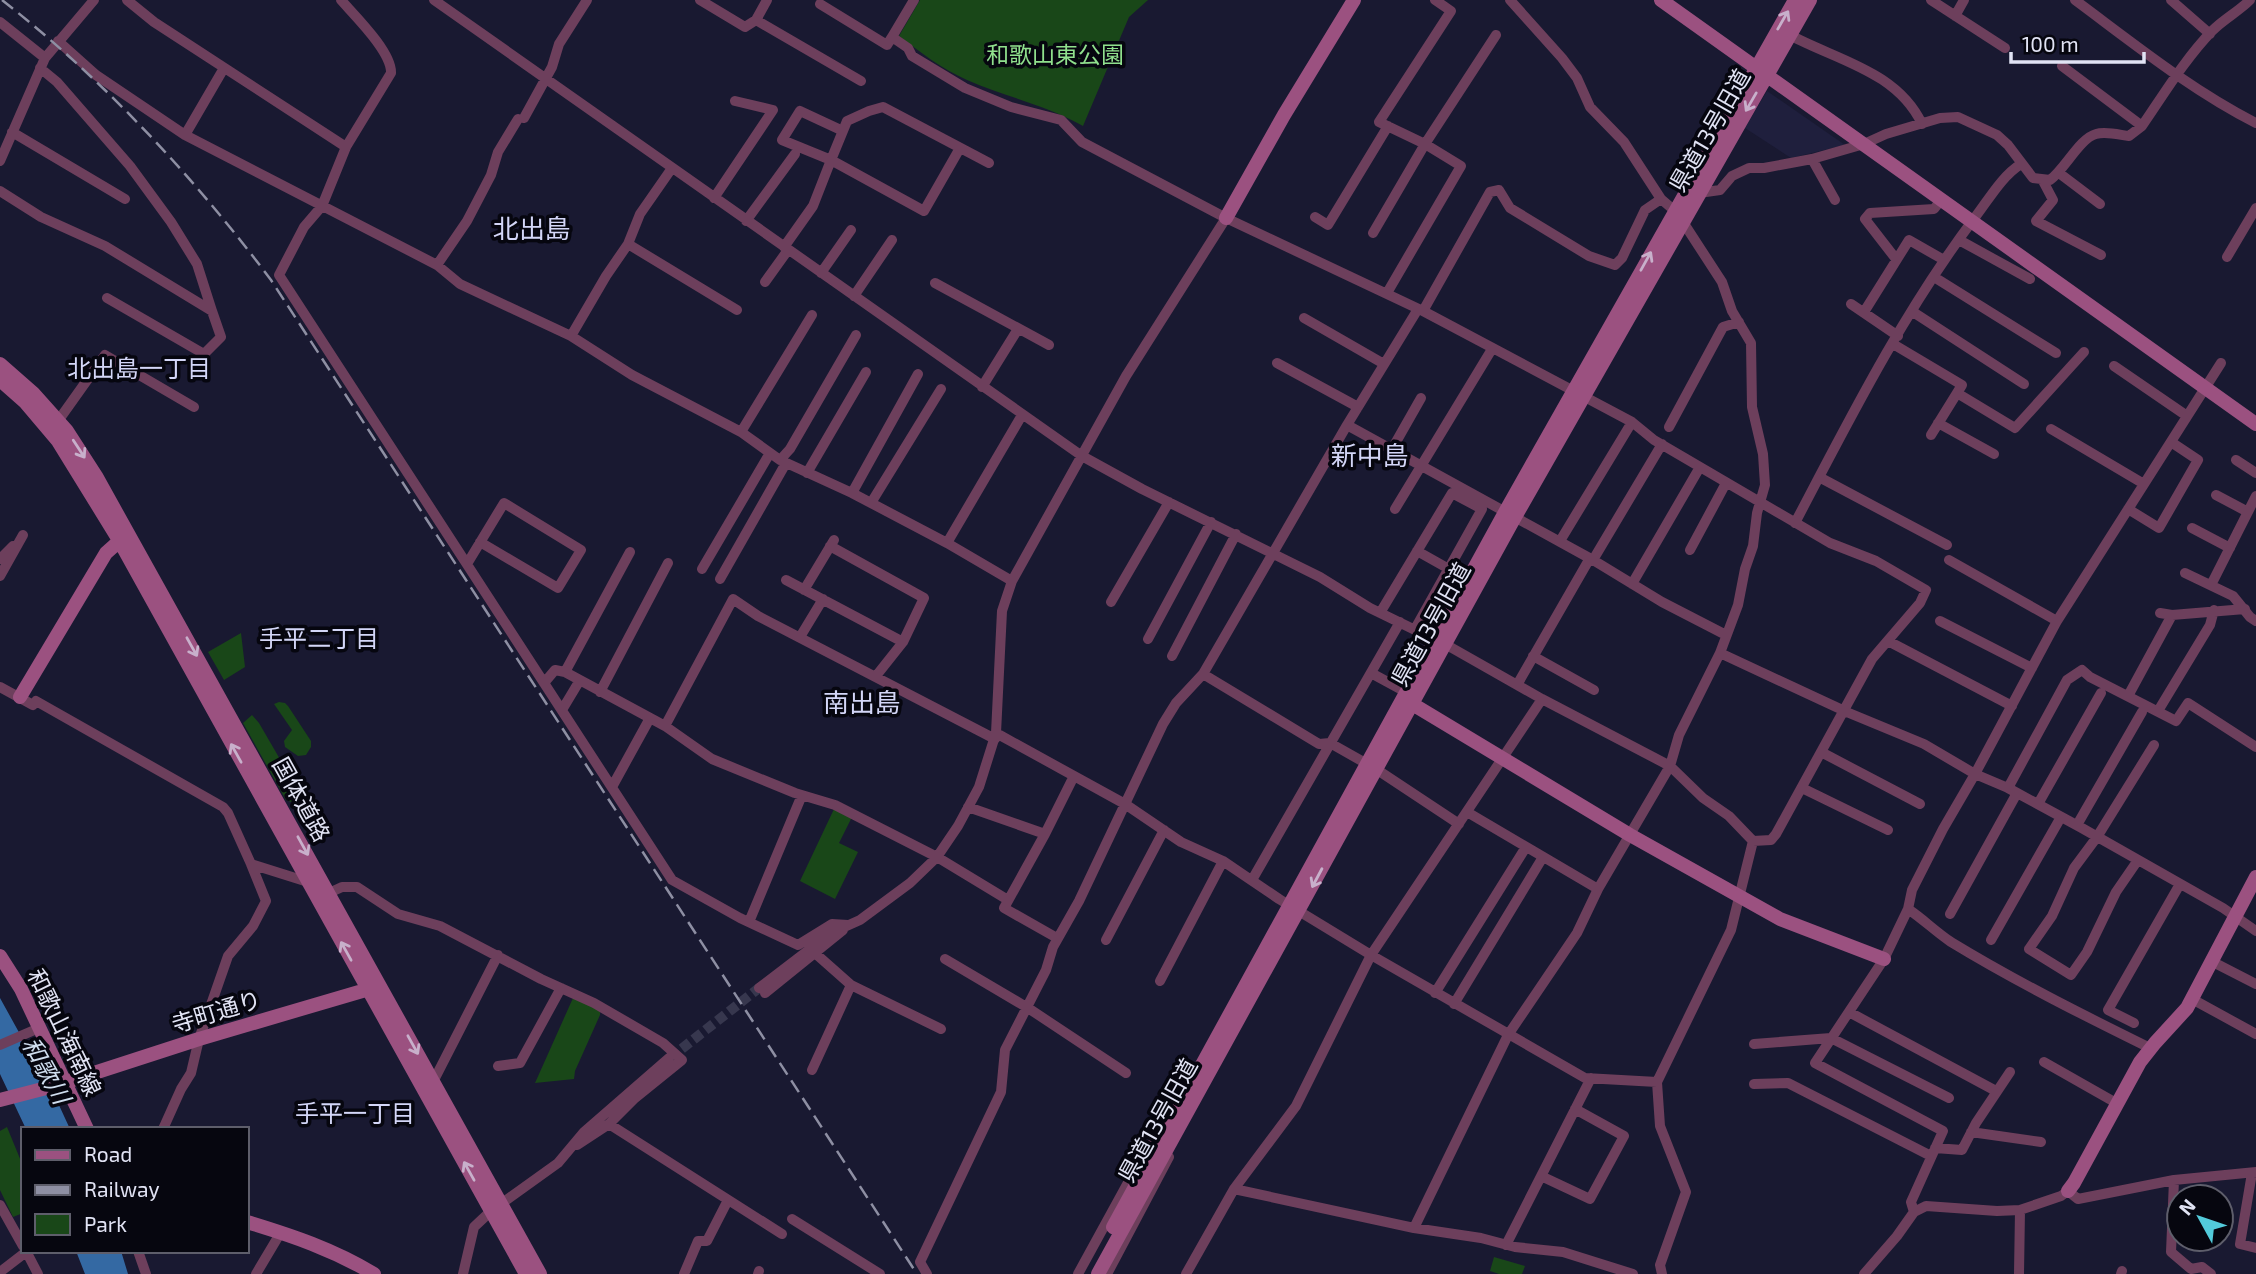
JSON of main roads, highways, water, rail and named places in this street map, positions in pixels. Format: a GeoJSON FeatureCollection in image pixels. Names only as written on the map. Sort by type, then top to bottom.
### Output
{"type":"FeatureCollection","features":[{"type":"Feature","properties":{"kind":"water"},"geometry":{"type":"Polygon","coordinates":[[[0,998],[69,1127],[25,1127],[0,1074],[0,998]]]}},
{"type":"Feature","properties":{"kind":"water"},"geometry":{"type":"Polygon","coordinates":[[[77,1253],[122,1253],[128,1274],[85,1274],[77,1253]]]}},
{"type":"Feature","properties":{"kind":"tunnel"},"geometry":{"type":"LineString","coordinates":[[670,1058],[759,988]]}},
{"type":"Feature","properties":{"kind":"railway"},"geometry":{"type":"LineString","coordinates":[[2,0],[76,63],[146,131],[179,167],[271,280],[917,1274]]}},
{"type":"Feature","properties":{"kind":"district","name":"北出島"},"geometry":{"type":"Point","coordinates":[532,227]}},
{"type":"Feature","properties":{"kind":"district","name":"北出島一丁目"},"geometry":{"type":"Point","coordinates":[139,367]}},
{"type":"Feature","properties":{"kind":"district","name":"新中島"},"geometry":{"type":"Point","coordinates":[1370,454]}},
{"type":"Feature","properties":{"kind":"district","name":"手平二丁目"},"geometry":{"type":"Point","coordinates":[319,637]}},
{"type":"Feature","properties":{"kind":"district","name":"南出島"},"geometry":{"type":"Point","coordinates":[862,701]}},
{"type":"Feature","properties":{"kind":"district","name":"手平一丁目"},"geometry":{"type":"Point","coordinates":[355,1112]}},
{"type":"Feature","properties":{"kind":"park label","name":"和歌山東公園"},"geometry":{"type":"Point","coordinates":[1055,54]}},
{"type":"Feature","properties":{"kind":"water label","name":"和歌川"},"geometry":{"type":"Point","coordinates":[47,1070]}}]}
